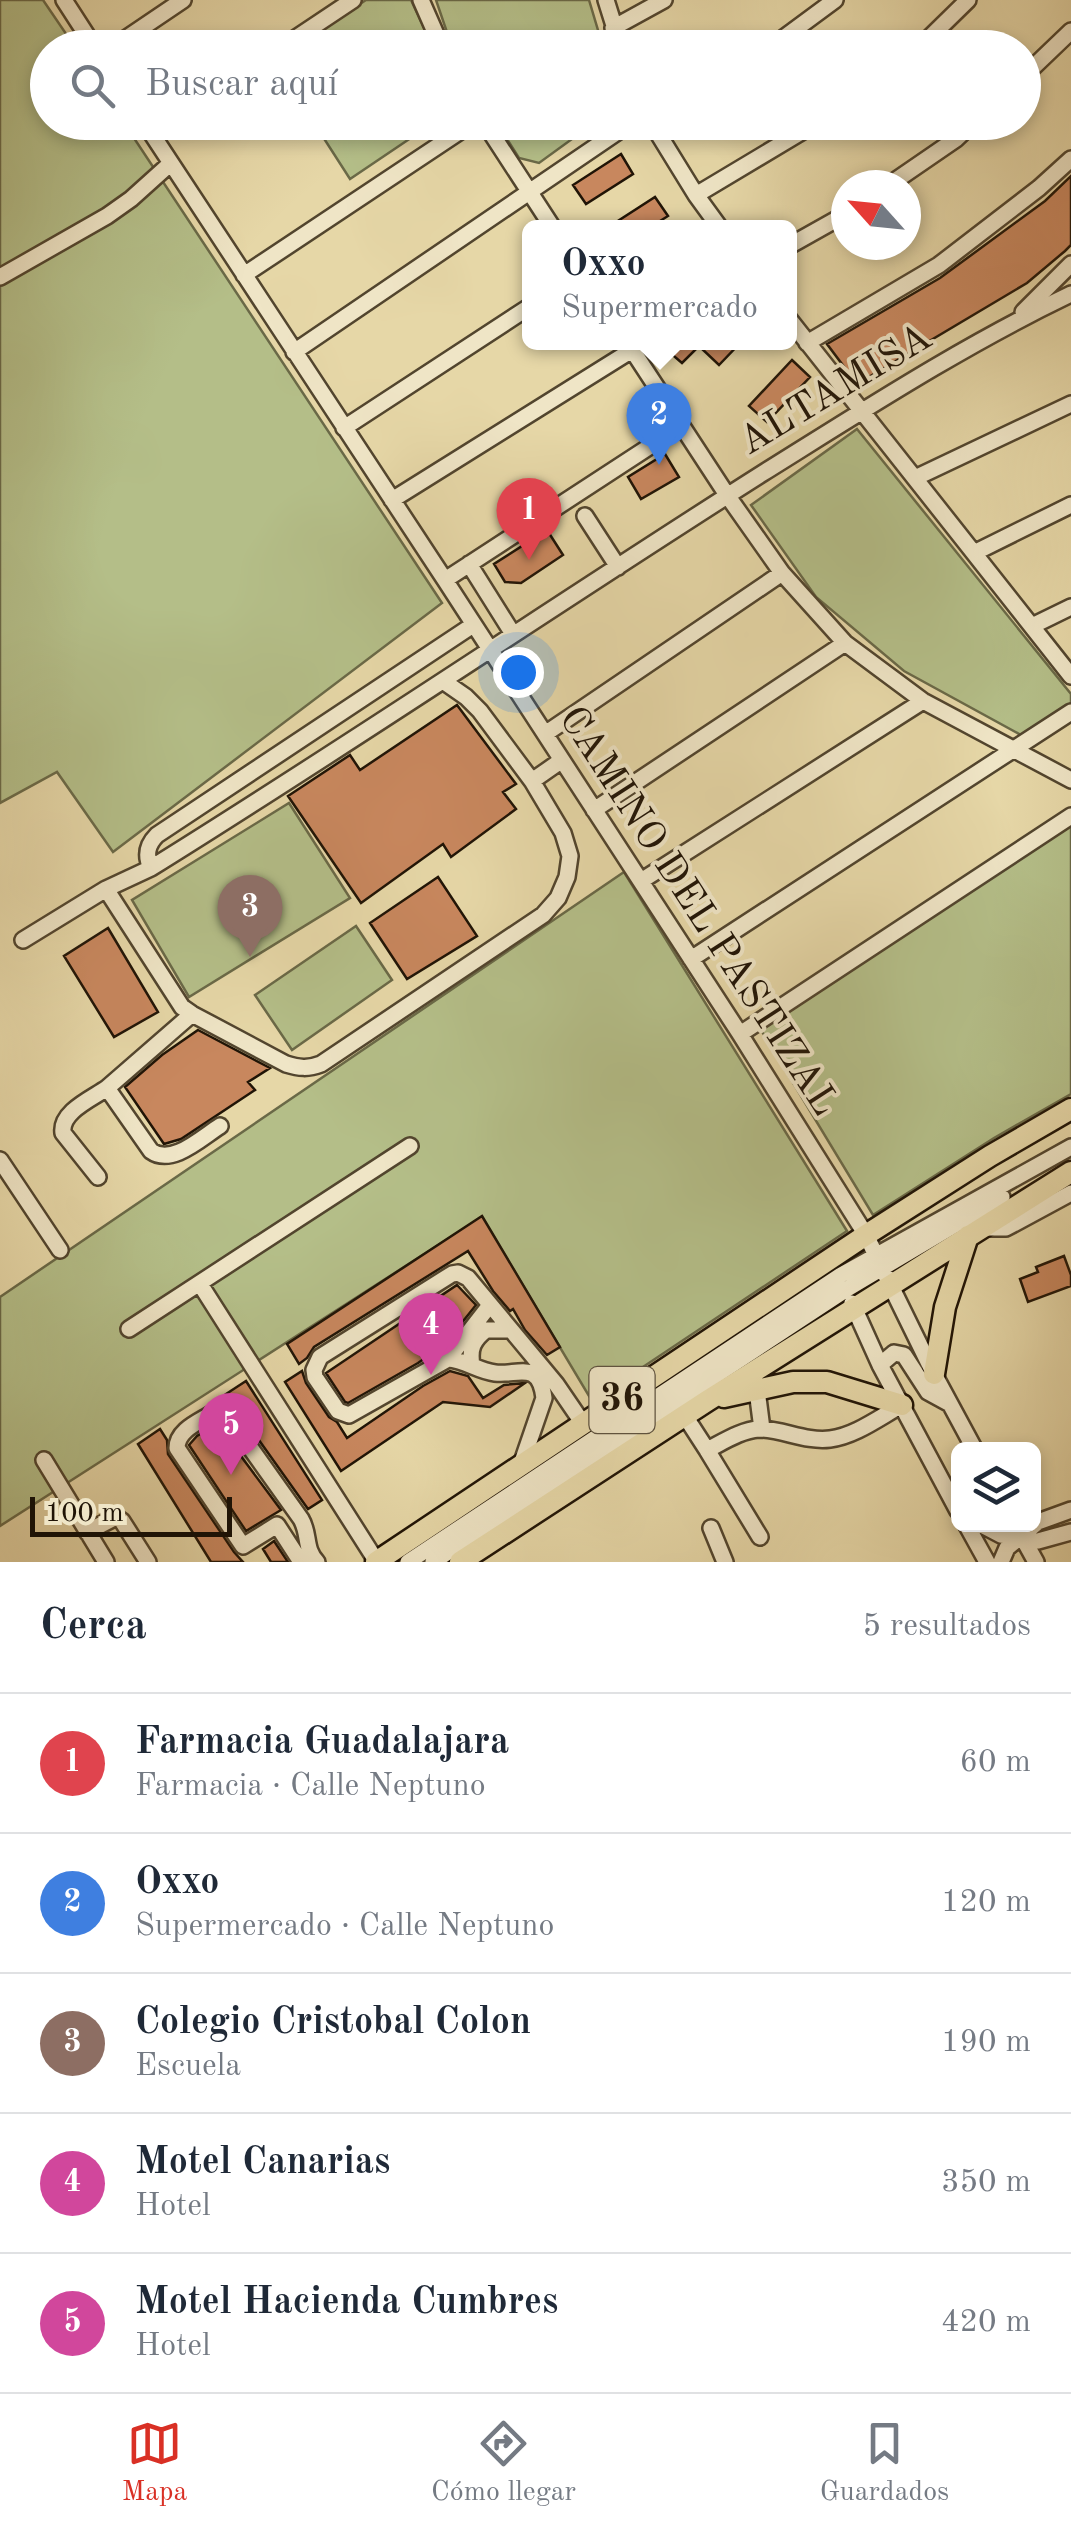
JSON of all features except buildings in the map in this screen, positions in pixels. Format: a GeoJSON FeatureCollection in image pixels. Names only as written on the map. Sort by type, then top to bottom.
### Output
{"type":"FeatureCollection","features":[{"type":"Feature","properties":{"kind":"main road","name":"36"},"geometry":{"type":"LineString","coordinates":[[377,1562],[584,1426],[878,1261],[990,1156],[1071,1108]]}},
{"type":"Feature","properties":{"kind":"main road","name":"36"},"geometry":{"type":"LineString","coordinates":[[460,1562],[707,1401],[844,1282],[878,1261],[973,1232],[1071,1172]]}},
{"type":"Feature","properties":{"kind":"main road"},"geometry":{"type":"LineString","coordinates":[[934,1374],[945,1307],[973,1232]]}},
{"type":"Feature","properties":{"kind":"main road"},"geometry":{"type":"LineString","coordinates":[[707,1401],[793,1382],[827,1382],[902,1405]]}},
{"type":"Feature","properties":{"kind":"street"},"geometry":{"type":"LineString","coordinates":[[64,0],[83,30]]}},
{"type":"Feature","properties":{"kind":"street"},"geometry":{"type":"LineString","coordinates":[[139,30],[183,0]]}},
{"type":"Feature","properties":{"kind":"street"},"geometry":{"type":"LineString","coordinates":[[308,30],[353,0]]}},
{"type":"Feature","properties":{"kind":"street"},"geometry":{"type":"LineString","coordinates":[[421,0],[434,30]]}},
{"type":"Feature","properties":{"kind":"street"},"geometry":{"type":"LineString","coordinates":[[606,0],[613,28],[664,0]]}},
{"type":"Feature","properties":{"kind":"street"},"geometry":{"type":"LineString","coordinates":[[795,30],[836,0]]}},
{"type":"Feature","properties":{"kind":"street"},"geometry":{"type":"LineString","coordinates":[[937,30],[968,0]]}},
{"type":"Feature","properties":{"kind":"street"},"geometry":{"type":"LineString","coordinates":[[1041,60],[1071,31]]}},
{"type":"Feature","properties":{"kind":"street","name":"CAMINO DEL PASTIZAL"},"geometry":{"type":"LineString","coordinates":[[155,140],[740,1034],[878,1261],[970,1442]]}},
{"type":"Feature","properties":{"kind":"street"},"geometry":{"type":"LineString","coordinates":[[244,275],[447,140]]}},
{"type":"Feature","properties":{"kind":"street"},"geometry":{"type":"LineString","coordinates":[[496,140],[548,220]]}},
{"type":"Feature","properties":{"kind":"street"},"geometry":{"type":"LineString","coordinates":[[294,352],[605,140]]}},
{"type":"Feature","properties":{"kind":"street"},"geometry":{"type":"LineString","coordinates":[[662,140],[714,220]]}},
{"type":"Feature","properties":{"kind":"street"},"geometry":{"type":"LineString","coordinates":[[696,195],[788,140]]}},
{"type":"Feature","properties":{"kind":"street"},"geometry":{"type":"LineString","coordinates":[[911,170],[955,140]]}},
{"type":"Feature","properties":{"kind":"street"},"geometry":{"type":"LineString","coordinates":[[807,343],[939,265],[1071,159]]}},
{"type":"Feature","properties":{"kind":"street"},"geometry":{"type":"LineString","coordinates":[[0,277],[107,216],[170,164]]}},
{"type":"Feature","properties":{"kind":"street"},"geometry":{"type":"LineString","coordinates":[[797,242],[831,222]]}},
{"type":"Feature","properties":{"kind":"street"},"geometry":{"type":"LineString","coordinates":[[1013,322],[1071,264]]}},
{"type":"Feature","properties":{"kind":"street","name":"ALTAMISA"},"geometry":{"type":"LineString","coordinates":[[22,940],[106,889],[151,868],[288,782],[861,412],[1013,322],[1071,294]]}},
{"type":"Feature","properties":{"kind":"street"},"geometry":{"type":"LineString","coordinates":[[344,428],[522,313]]}},
{"type":"Feature","properties":{"kind":"street"},"geometry":{"type":"LineString","coordinates":[[797,330],[1071,676]]}},
{"type":"Feature","properties":{"kind":"street"},"geometry":{"type":"LineString","coordinates":[[392,500],[624,350]]}},
{"type":"Feature","properties":{"kind":"street"},"geometry":{"type":"LineString","coordinates":[[633,350],[782,574],[845,644],[923,701],[1071,780]]}},
{"type":"Feature","properties":{"kind":"street"},"geometry":{"type":"LineString","coordinates":[[915,478],[1071,404]]}},
{"type":"Feature","properties":{"kind":"street"},"geometry":{"type":"LineString","coordinates":[[445,580],[682,426]]}},
{"type":"Feature","properties":{"kind":"street"},"geometry":{"type":"LineString","coordinates":[[974,553],[1071,505]]}},
{"type":"Feature","properties":{"kind":"street"},"geometry":{"type":"LineString","coordinates":[[585,516],[618,567]]}},
{"type":"Feature","properties":{"kind":"street"},"geometry":{"type":"LineString","coordinates":[[469,564],[513,634]]}},
{"type":"Feature","properties":{"kind":"street"},"geometry":{"type":"LineString","coordinates":[[544,734],[782,574]]}},
{"type":"Feature","properties":{"kind":"street"},"geometry":{"type":"LineString","coordinates":[[1032,626],[1071,606]]}},
{"type":"Feature","properties":{"kind":"street"},"geometry":{"type":"LineString","coordinates":[[151,868],[148,849],[157,835],[473,625]]}},
{"type":"Feature","properties":{"kind":"street"},"geometry":{"type":"LineString","coordinates":[[594,810],[845,644]]}},
{"type":"Feature","properties":{"kind":"street"},"geometry":{"type":"LineString","coordinates":[[106,889],[175,998],[192,1014],[298,1068],[310,1068],[336,1054],[543,916],[558,898],[567,876],[570,856],[562,833],[532,781],[474,703],[443,681]]}},
{"type":"Feature","properties":{"kind":"street"},"geometry":{"type":"LineString","coordinates":[[642,882],[923,701]]}},
{"type":"Feature","properties":{"kind":"street"},"geometry":{"type":"LineString","coordinates":[[692,959],[1071,712]]}},
{"type":"Feature","properties":{"kind":"street"},"geometry":{"type":"LineString","coordinates":[[272,760],[288,782]]}},
{"type":"Feature","properties":{"kind":"street"},"geometry":{"type":"LineString","coordinates":[[532,781],[562,760]]}},
{"type":"Feature","properties":{"kind":"street"},"geometry":{"type":"LineString","coordinates":[[740,1034],[1071,816]]}},
{"type":"Feature","properties":{"kind":"street"},"geometry":{"type":"LineString","coordinates":[[98,1177],[63,1134],[67,1116],[107,1088],[192,1014]]}},
{"type":"Feature","properties":{"kind":"street"},"geometry":{"type":"LineString","coordinates":[[107,1088],[158,1156],[172,1156],[220,1126]]}},
{"type":"Feature","properties":{"kind":"street"},"geometry":{"type":"LineString","coordinates":[[129,1328],[410,1146]]}},
{"type":"Feature","properties":{"kind":"street"},"geometry":{"type":"LineString","coordinates":[[878,1261],[1071,1148]]}},
{"type":"Feature","properties":{"kind":"street"},"geometry":{"type":"LineString","coordinates":[[878,1261],[1071,1157]]}},
{"type":"Feature","properties":{"kind":"street"},"geometry":{"type":"LineString","coordinates":[[0,1160],[60,1250]]}},
{"type":"Feature","properties":{"kind":"street"},"geometry":{"type":"LineString","coordinates":[[973,1232],[1006,1228],[1071,1193]]}},
{"type":"Feature","properties":{"kind":"street"},"geometry":{"type":"LineString","coordinates":[[490,1306],[448,1359],[350,1416],[338,1411],[315,1376],[320,1358],[458,1272],[468,1278],[556,1384],[584,1426]]}},
{"type":"Feature","properties":{"kind":"street"},"geometry":{"type":"LineString","coordinates":[[844,1282],[880,1365],[951,1498]]}},
{"type":"Feature","properties":{"kind":"street"},"geometry":{"type":"LineString","coordinates":[[408,1562],[844,1282]]}},
{"type":"Feature","properties":{"kind":"street"},"geometry":{"type":"LineString","coordinates":[[434,1562],[844,1282]]}},
{"type":"Feature","properties":{"kind":"street"},"geometry":{"type":"LineString","coordinates":[[200,1284],[377,1562]]}},
{"type":"Feature","properties":{"kind":"street"},"geometry":{"type":"LineString","coordinates":[[472,1365],[472,1347],[477,1337],[486,1330],[510,1330]]}},
{"type":"Feature","properties":{"kind":"street"},"geometry":{"type":"LineString","coordinates":[[880,1365],[894,1352],[904,1355],[928,1392],[950,1404]]}},
{"type":"Feature","properties":{"kind":"street"},"geometry":{"type":"LineString","coordinates":[[448,1359],[495,1374],[527,1372],[542,1386],[541,1409],[521,1467]]}},
{"type":"Feature","properties":{"kind":"street"},"geometry":{"type":"LineString","coordinates":[[757,1390],[762,1429]]}},
{"type":"Feature","properties":{"kind":"street"},"geometry":{"type":"LineString","coordinates":[[707,1450],[741,1433],[762,1429],[815,1440],[832,1439],[850,1434],[902,1405]]}},
{"type":"Feature","properties":{"kind":"street"},"geometry":{"type":"LineString","coordinates":[[243,1546],[177,1448],[181,1434],[213,1413],[223,1412],[296,1512],[304,1524],[308,1552],[317,1562]]}},
{"type":"Feature","properties":{"kind":"street"},"geometry":{"type":"LineString","coordinates":[[686,1416],[760,1538]]}},
{"type":"Feature","properties":{"kind":"street"},"geometry":{"type":"LineString","coordinates":[[44,1460],[106,1562]]}},
{"type":"Feature","properties":{"kind":"street"},"geometry":{"type":"LineString","coordinates":[[945,1487],[951,1494]]}},
{"type":"Feature","properties":{"kind":"street"},"geometry":{"type":"LineString","coordinates":[[1041,1521],[1071,1510]]}},
{"type":"Feature","properties":{"kind":"street"},"geometry":{"type":"LineString","coordinates":[[236,1562],[243,1546],[296,1512]]}},
{"type":"Feature","properties":{"kind":"street"},"geometry":{"type":"LineString","coordinates":[[87,1532],[116,1517],[148,1562]]}},
{"type":"Feature","properties":{"kind":"street"},"geometry":{"type":"LineString","coordinates":[[278,1524],[301,1562]]}},
{"type":"Feature","properties":{"kind":"street"},"geometry":{"type":"LineString","coordinates":[[711,1528],[725,1562]]}},
{"type":"Feature","properties":{"kind":"street"},"geometry":{"type":"LineString","coordinates":[[970,1532],[987,1562]]}},
{"type":"Feature","properties":{"kind":"street"},"geometry":{"type":"LineString","coordinates":[[1000,1562],[1018,1532]]}},
{"type":"Feature","properties":{"kind":"street"},"geometry":{"type":"LineString","coordinates":[[1020,1532],[1036,1562]]}},
{"type":"Feature","properties":{"kind":"street"},"geometry":{"type":"LineString","coordinates":[[1022,1532],[1046,1540],[1071,1532]]}},
{"type":"Feature","properties":{"kind":"green space"},"geometry":{"type":"Polygon","coordinates":[[[0,0],[43,0],[63,30],[30,30],[30,140],[135,140],[442,603],[113,852],[57,772],[0,803],[0,0]]]}},
{"type":"Feature","properties":{"kind":"green space"},"geometry":{"type":"Polygon","coordinates":[[[366,0],[411,0],[425,30],[321,30],[366,0]]]}},
{"type":"Feature","properties":{"kind":"green space"},"geometry":{"type":"Polygon","coordinates":[[[436,0],[589,0],[598,30],[446,30],[436,0]]]}},
{"type":"Feature","properties":{"kind":"green space"},"geometry":{"type":"Polygon","coordinates":[[[325,140],[408,140],[350,179],[325,140]]]}},
{"type":"Feature","properties":{"kind":"green space"},"geometry":{"type":"Polygon","coordinates":[[[508,140],[571,140],[539,163],[519,158],[508,140]]]}},
{"type":"Feature","properties":{"kind":"green space"},"geometry":{"type":"Polygon","coordinates":[[[857,429],[1071,694],[1071,703],[1021,735],[904,671],[816,597],[751,505],[857,429]]]}},
{"type":"Feature","properties":{"kind":"green space"},"geometry":{"type":"Polygon","coordinates":[[[289,803],[350,898],[189,997],[132,900],[289,803]]]}},
{"type":"Feature","properties":{"kind":"green space"},"geometry":{"type":"Polygon","coordinates":[[[1071,825],[1071,1094],[873,1215],[761,1030],[1071,825]]]}},
{"type":"Feature","properties":{"kind":"green space"},"geometry":{"type":"Polygon","coordinates":[[[624,872],[847,1231],[592,1401],[482,1217],[0,1526],[0,1297],[624,872]]]}},
{"type":"Feature","properties":{"kind":"green space"},"geometry":{"type":"Polygon","coordinates":[[[356,926],[392,980],[292,1050],[255,995],[356,926]]]}},
{"type":"Feature","properties":{"kind":"place","name":"Oxxo"},"geometry":{"type":"Point","coordinates":[659,465]}},
{"type":"Feature","properties":{"kind":"place","name":"Farmacia Guadalajara"},"geometry":{"type":"Point","coordinates":[529,560]}},
{"type":"Feature","properties":{"kind":"place","name":"Colegio Cristobal Colon"},"geometry":{"type":"Point","coordinates":[250,957]}},
{"type":"Feature","properties":{"kind":"place","name":"Motel Canarias"},"geometry":{"type":"Point","coordinates":[431,1375]}},
{"type":"Feature","properties":{"kind":"place","name":"Motel Hacienda Cumbres"},"geometry":{"type":"Point","coordinates":[231,1475]}}]}
